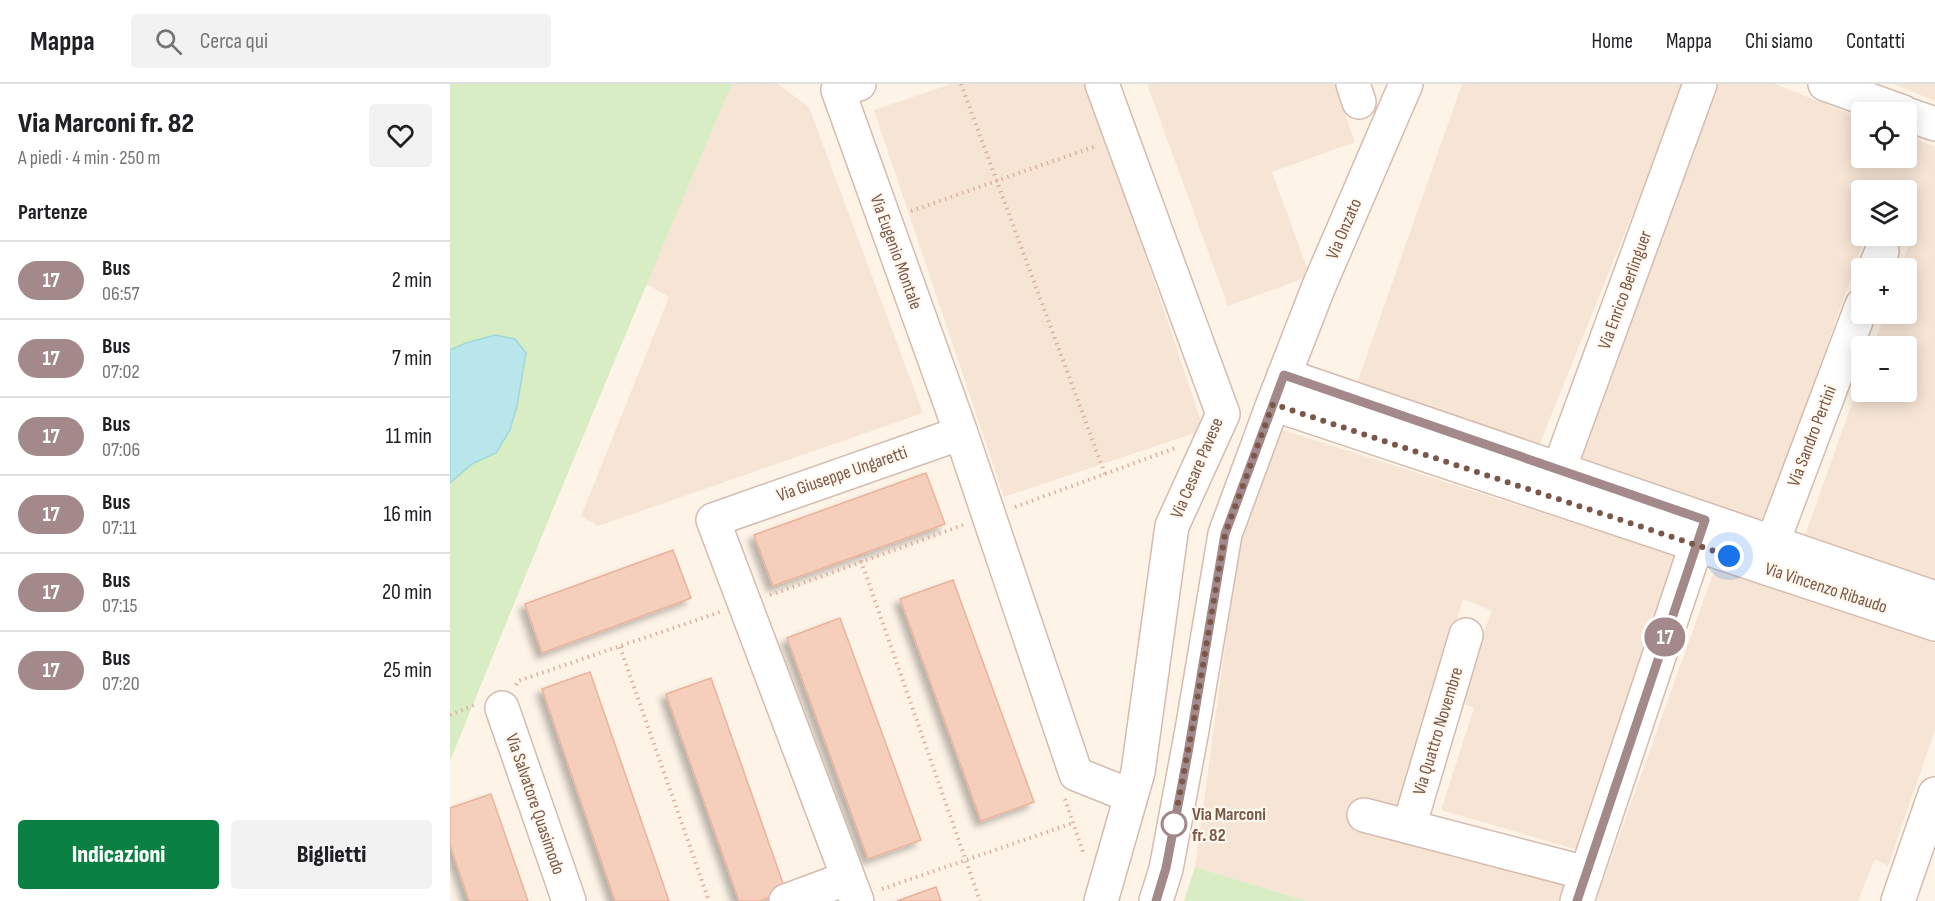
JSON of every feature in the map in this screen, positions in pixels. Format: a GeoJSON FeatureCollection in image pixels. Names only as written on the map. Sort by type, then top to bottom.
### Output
{"type":"FeatureCollection","features":[{"type":"Feature","properties":{"kind":"street","name":"Via Cesare Pavese"},"geometry":{"type":"LineString","coordinates":[[1101,901],[1138,772],[1172,526],[1223,414],[1102,84]]}},
{"type":"Feature","properties":{"kind":"street","name":"Via Onzato"},"geometry":{"type":"LineString","coordinates":[[1156,901],[1166,868],[1188,753],[1225,534],[1319,286],[1406,84]]}},
{"type":"Feature","properties":{"kind":"street","name":"Via Enrico Berlinguer"},"geometry":{"type":"LineString","coordinates":[[1554,483],[1700,84]]}},
{"type":"Feature","properties":{"kind":"street"},"geometry":{"type":"LineString","coordinates":[[1824,84],[1874,102]]}},
{"type":"Feature","properties":{"kind":"street","name":"Via Eugenio Montale"},"geometry":{"type":"LineString","coordinates":[[840,86],[961,433]]}},
{"type":"Feature","properties":{"kind":"street"},"geometry":{"type":"LineString","coordinates":[[1917,117],[1935,124]]}},
{"type":"Feature","properties":{"kind":"street","name":"Via Sandro Pertini"},"geometry":{"type":"LineString","coordinates":[[1768,555],[1855,324]]}},
{"type":"Feature","properties":{"kind":"street","name":"Via Vincenzo Ribaudo"},"geometry":{"type":"LineString","coordinates":[[1279,390],[1768,555],[1935,624]]}},
{"type":"Feature","properties":{"kind":"street"},"geometry":{"type":"LineString","coordinates":[[961,433],[1076,774],[1131,796]]}},
{"type":"Feature","properties":{"kind":"street","name":"Via Giuseppe Ungaretti"},"geometry":{"type":"LineString","coordinates":[[853,892],[713,520],[961,433]]}},
{"type":"Feature","properties":{"kind":"street"},"geometry":{"type":"LineString","coordinates":[[1185,495],[1234,508]]}},
{"type":"Feature","properties":{"kind":"street"},"geometry":{"type":"LineString","coordinates":[[1364,815],[1409,827],[1581,887],[1701,532]]}},
{"type":"Feature","properties":{"kind":"street","name":"Via Vincenzo Ribaudo"},"geometry":{"type":"LineString","coordinates":[[1768,555],[1935,598]]}},
{"type":"Feature","properties":{"kind":"street","name":"Via Quattro Novembre"},"geometry":{"type":"LineString","coordinates":[[1409,827],[1466,635]]}},
{"type":"Feature","properties":{"kind":"street","name":"Via Salvatore Quasimodo"},"geometry":{"type":"LineString","coordinates":[[502,708],[569,901]]}},
{"type":"Feature","properties":{"kind":"street"},"geometry":{"type":"LineString","coordinates":[[1898,901],[1935,794]]}},
{"type":"Feature","properties":{"kind":"street"},"geometry":{"type":"LineString","coordinates":[[786,901],[853,892]]}},
{"type":"Feature","properties":{"kind":"path"},"geometry":{"type":"LineString","coordinates":[[960,84],[1106,474]]}},
{"type":"Feature","properties":{"kind":"path"},"geometry":{"type":"LineString","coordinates":[[885,220],[1121,137]]}},
{"type":"Feature","properties":{"kind":"path"},"geometry":{"type":"LineString","coordinates":[[502,708],[518,681],[744,604],[1213,435]]}},
{"type":"Feature","properties":{"kind":"path"},"geometry":{"type":"LineString","coordinates":[[859,555],[980,901]]}},
{"type":"Feature","properties":{"kind":"path"},"geometry":{"type":"LineString","coordinates":[[620,647],[710,901]]}},
{"type":"Feature","properties":{"kind":"path"},"geometry":{"type":"LineString","coordinates":[[1076,774],[1063,791],[1084,857]]}},
{"type":"Feature","properties":{"kind":"path"},"geometry":{"type":"LineString","coordinates":[[853,892],[965,861],[1073,824]]}},
{"type":"Feature","properties":{"kind":"shaded area"},"geometry":{"type":"Polygon","coordinates":[[[732,84],[778,84],[809,107],[923,413],[598,526],[581,516],[669,297],[646,284],[732,84]]]}},
{"type":"Feature","properties":{"kind":"shaded area"},"geometry":{"type":"Polygon","coordinates":[[[951,84],[1088,84],[1204,430],[1004,497],[874,110],[951,84]]]}},
{"type":"Feature","properties":{"kind":"shaded area"},"geometry":{"type":"Polygon","coordinates":[[[1147,84],[1334,84],[1355,142],[1272,172],[1310,276],[1228,306],[1147,84]]]}},
{"type":"Feature","properties":{"kind":"shaded area"},"geometry":{"type":"Polygon","coordinates":[[[1462,84],[1685,84],[1538,448],[1355,389],[1462,84]]]}},
{"type":"Feature","properties":{"kind":"shaded area"},"geometry":{"type":"Polygon","coordinates":[[[1711,84],[1775,84],[1851,114],[1851,168],[1917,168],[1917,139],[1935,147],[1935,586],[1804,538],[1852,402],[1917,402],[1917,336],[1877,336],[1881,324],[1917,324],[1917,258],[1904,258],[1908,247],[1905,246],[1917,246],[1917,180],[1851,180],[1851,246],[1862,246],[1857,258],[1851,258],[1851,277],[1765,526],[1571,465],[1711,84]]]}},
{"type":"Feature","properties":{"kind":"shaded area"},"geometry":{"type":"Polygon","coordinates":[[[1894,84],[1935,84],[1935,101],[1894,84]]]}},
{"type":"Feature","properties":{"kind":"shaded area"},"geometry":{"type":"Polygon","coordinates":[[[1280,429],[1676,556],[1578,850],[1441,810],[1474,708],[1456,701],[1492,611],[1463,599],[1398,809],[1361,799],[1352,823],[1564,885],[1559,901],[1306,901],[1195,867],[1239,544],[1280,429]]]}},
{"type":"Feature","properties":{"kind":"shaded area"},"geometry":{"type":"Polygon","coordinates":[[[1718,560],[1935,635],[1935,730],[1888,866],[1875,859],[1858,901],[1596,901],[1718,560]]]}},
{"type":"Feature","properties":{"kind":"green space"},"geometry":{"type":"Polygon","coordinates":[[[450,84],[732,84],[589,422],[450,761],[450,84]]]}},
{"type":"Feature","properties":{"kind":"green space"},"geometry":{"type":"Polygon","coordinates":[[[1195,867],[1306,901],[1184,901],[1195,867]]]}},
{"type":"Feature","properties":{"kind":"water"},"geometry":{"type":"Polygon","coordinates":[[[495,335],[515,339],[526,353],[517,406],[510,430],[496,453],[472,464],[450,483],[450,350],[495,335]]]}},
{"type":"Feature","properties":{"kind":"building"},"geometry":{"type":"Polygon","coordinates":[[[926,473],[945,524],[773,586],[754,535],[926,473]]]}},
{"type":"Feature","properties":{"kind":"building"},"geometry":{"type":"Polygon","coordinates":[[[673,550],[691,598],[542,653],[525,604],[673,550]]]}},
{"type":"Feature","properties":{"kind":"building"},"geometry":{"type":"Polygon","coordinates":[[[953,580],[1034,802],[981,821],[900,599],[953,580]]]}},
{"type":"Feature","properties":{"kind":"building"},"geometry":{"type":"Polygon","coordinates":[[[840,618],[921,840],[868,859],[787,638],[840,618]]]}},
{"type":"Feature","properties":{"kind":"building"},"geometry":{"type":"Polygon","coordinates":[[[590,672],[669,901],[615,901],[542,689],[590,672]]]}},
{"type":"Feature","properties":{"kind":"building"},"geometry":{"type":"Polygon","coordinates":[[[711,678],[786,892],[760,901],[739,901],[666,694],[711,678]]]}},
{"type":"Feature","properties":{"kind":"building"},"geometry":{"type":"Polygon","coordinates":[[[491,794],[528,901],[469,901],[450,845],[450,808],[491,794]]]}},
{"type":"Feature","properties":{"kind":"building"},"geometry":{"type":"Polygon","coordinates":[[[936,887],[941,901],[897,901],[936,887]]]}},
{"type":"Feature","properties":{"kind":"bus line","name":"17"},"geometry":{"type":"LineString","coordinates":[[1156,901],[1166,868],[1188,753],[1225,534],[1284,375],[1705,520],[1577,901]]}},
{"type":"Feature","properties":{"kind":"place","name":"Via Marconi fr. 82"},"geometry":{"type":"Point","coordinates":[1174,824]}},
{"type":"Feature","properties":{"kind":"route"},"geometry":{"type":"LineString","coordinates":[[1174,824],[1225,534],[1273,404],[1729,556]]}}]}
